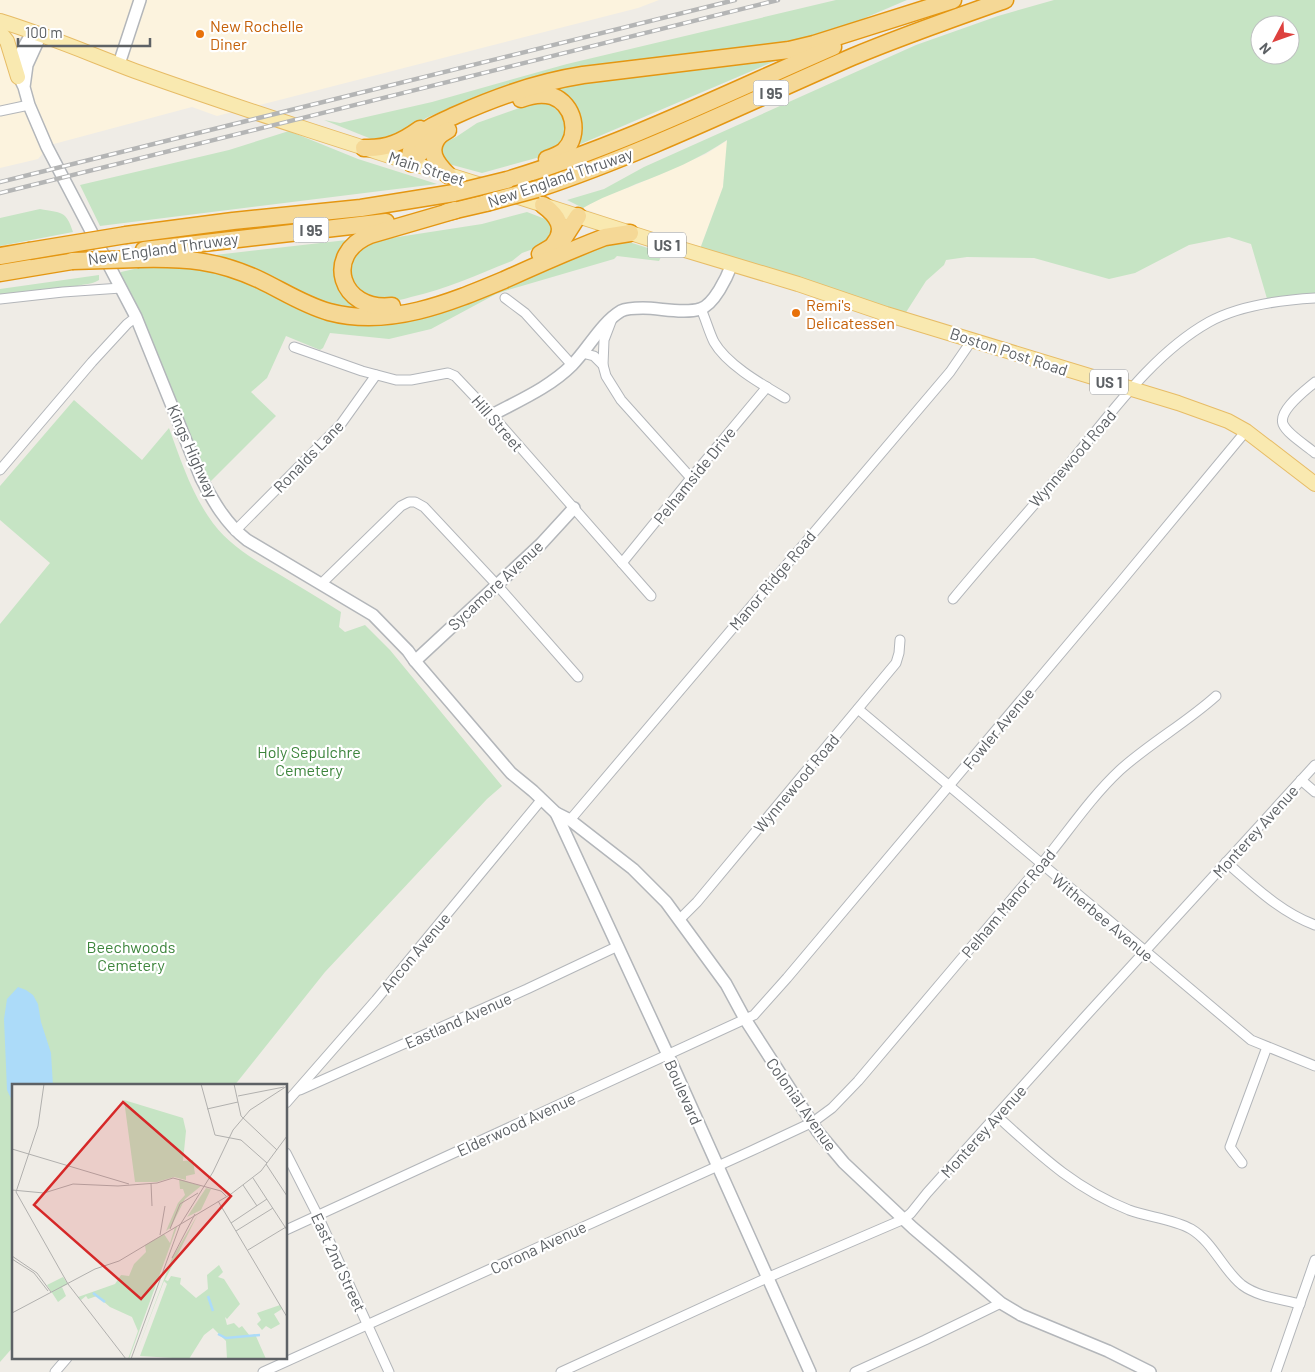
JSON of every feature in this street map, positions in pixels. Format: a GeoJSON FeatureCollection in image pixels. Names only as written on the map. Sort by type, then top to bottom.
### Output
{"type":"FeatureCollection","features":[{"type":"Feature","properties":{"kind":"highway"},"geometry":{"type":"LineString","coordinates":[[364,148],[383,148],[397,144],[428,123],[512,91],[562,78],[795,49],[953,0]]}},
{"type":"Feature","properties":{"kind":"highway","name":"New England Thruway"},"geometry":{"type":"LineString","coordinates":[[0,256],[126,235],[225,222],[361,208],[454,193],[511,178],[605,146],[841,44],[953,0]]}},
{"type":"Feature","properties":{"kind":"highway","name":"New England Thruway"},"geometry":{"type":"LineString","coordinates":[[0,273],[72,261],[137,255],[232,238],[368,224],[456,210],[486,203],[537,189],[587,171],[640,150],[863,53],[1005,0]]}},
{"type":"Feature","properties":{"kind":"highway"},"geometry":{"type":"LineString","coordinates":[[411,163],[432,140],[444,132],[480,115],[531,96],[546,95],[560,100],[570,112],[574,126],[573,137],[570,143],[563,152],[533,164],[511,178]]}},
{"type":"Feature","properties":{"kind":"highway"},"geometry":{"type":"LineString","coordinates":[[411,163],[411,150],[420,135],[431,127],[475,106]]}},
{"type":"Feature","properties":{"kind":"highway"},"geometry":{"type":"LineString","coordinates":[[444,132],[435,141],[433,152],[436,162],[448,175]]}},
{"type":"Feature","properties":{"kind":"highway"},"geometry":{"type":"LineString","coordinates":[[543,205],[557,218],[561,229],[554,253]]}},
{"type":"Feature","properties":{"kind":"highway"},"geometry":{"type":"LineString","coordinates":[[456,210],[370,235],[358,241],[348,251],[343,266],[344,281],[351,293],[365,304],[376,306],[413,302],[464,286],[604,236],[630,233]]}},
{"type":"Feature","properties":{"kind":"highway"},"geometry":{"type":"LineString","coordinates":[[137,255],[212,262],[248,275],[316,308],[340,314],[368,317],[398,314],[442,304],[554,253],[559,244],[582,218]]}},
{"type":"Feature","properties":{"kind":"main road","name":"Main Street"},"geometry":{"type":"LineString","coordinates":[[0,21],[364,148],[582,218],[798,284],[886,314]]}},
{"type":"Feature","properties":{"kind":"main road"},"geometry":{"type":"LineString","coordinates":[[0,32],[7,41],[21,82]]}},
{"type":"Feature","properties":{"kind":"main road","name":"Boston Post Road"},"geometry":{"type":"LineString","coordinates":[[886,314],[1178,403],[1228,421],[1246,431],[1315,484]]}},
{"type":"Feature","properties":{"kind":"street"},"geometry":{"type":"LineString","coordinates":[[119,64],[140,0]]}},
{"type":"Feature","properties":{"kind":"street","name":"Kings Highway"},"geometry":{"type":"LineString","coordinates":[[38,34],[29,38],[17,62],[28,105],[47,147],[136,317],[201,478],[211,498],[235,531],[247,540],[373,615],[408,651],[511,773]]}},
{"type":"Feature","properties":{"kind":"street"},"geometry":{"type":"LineString","coordinates":[[0,111],[28,105]]}},
{"type":"Feature","properties":{"kind":"street"},"geometry":{"type":"LineString","coordinates":[[492,415],[556,379],[572,364],[612,318],[622,310],[634,308],[692,311],[701,309],[711,301],[727,276],[732,264]]}},
{"type":"Feature","properties":{"kind":"street"},"geometry":{"type":"LineString","coordinates":[[0,299],[121,288]]}},
{"type":"Feature","properties":{"kind":"street"},"geometry":{"type":"LineString","coordinates":[[506,298],[525,313],[572,364]]}},
{"type":"Feature","properties":{"kind":"street","name":"Wynnewood Road"},"geometry":{"type":"LineString","coordinates":[[953,599],[1131,389],[1170,348],[1210,322],[1233,312],[1262,304],[1315,298]]}},
{"type":"Feature","properties":{"kind":"street"},"geometry":{"type":"LineString","coordinates":[[701,309],[714,342],[722,353],[767,387],[785,398]]}},
{"type":"Feature","properties":{"kind":"street"},"geometry":{"type":"LineString","coordinates":[[0,470],[104,349],[136,317]]}},
{"type":"Feature","properties":{"kind":"street"},"geometry":{"type":"LineString","coordinates":[[612,318],[604,340],[603,365],[606,376],[621,400],[691,478]]}},
{"type":"Feature","properties":{"kind":"street","name":"Manor Ridge Road"},"geometry":{"type":"LineString","coordinates":[[570,820],[950,372],[970,343],[969,338]]}},
{"type":"Feature","properties":{"kind":"street","name":"Hill Street"},"geometry":{"type":"LineString","coordinates":[[294,347],[396,380],[411,380],[448,374],[455,376],[492,415],[651,596]]}},
{"type":"Feature","properties":{"kind":"street"},"geometry":{"type":"LineString","coordinates":[[582,353],[594,356],[603,365]]}},
{"type":"Feature","properties":{"kind":"street","name":"Ronalds Lane"},"geometry":{"type":"LineString","coordinates":[[235,531],[340,424],[376,375]]}},
{"type":"Feature","properties":{"kind":"street"},"geometry":{"type":"LineString","coordinates":[[1315,382],[1289,405],[1283,416],[1283,424],[1315,453]]}},
{"type":"Feature","properties":{"kind":"street","name":"Pelhamside Drive"},"geometry":{"type":"LineString","coordinates":[[622,563],[767,387]]}},
{"type":"Feature","properties":{"kind":"street","name":"Fowler Avenue"},"geometry":{"type":"LineString","coordinates":[[745,1019],[754,1015],[788,978],[1246,431]]}},
{"type":"Feature","properties":{"kind":"street"},"geometry":{"type":"LineString","coordinates":[[321,584],[401,506],[409,502],[415,502],[430,514],[497,584],[578,677]]}},
{"type":"Feature","properties":{"kind":"street","name":"Sycamore Avenue"},"geometry":{"type":"LineString","coordinates":[[415,661],[541,544],[574,508]]}},
{"type":"Feature","properties":{"kind":"street","name":"Wynnewood Road"},"geometry":{"type":"LineString","coordinates":[[679,920],[697,902],[896,663],[900,640]]}},
{"type":"Feature","properties":{"kind":"street","name":"Pelham Manor Road"},"geometry":{"type":"LineString","coordinates":[[813,1122],[832,1108],[858,1081],[1099,793],[1120,771],[1151,745],[1201,710],[1216,696]]}},
{"type":"Feature","properties":{"kind":"street","name":"Witherbee Avenue"},"geometry":{"type":"LineString","coordinates":[[858,709],[1251,1040],[1315,1066]]}},
{"type":"Feature","properties":{"kind":"street","name":"Monterey Avenue"},"geometry":{"type":"LineString","coordinates":[[560,1372],[769,1277],[904,1219],[1315,764]]}},
{"type":"Feature","properties":{"kind":"street","name":"Colonial Avenue"},"geometry":{"type":"LineString","coordinates":[[511,773],[556,813],[570,820],[648,882],[679,920],[726,984],[745,1019],[818,1132],[844,1163],[904,1219],[1001,1303],[1021,1315],[1108,1351],[1145,1371]]}},
{"type":"Feature","properties":{"kind":"street"},"geometry":{"type":"LineString","coordinates":[[1301,780],[1315,792]]}},
{"type":"Feature","properties":{"kind":"street","name":"Ancon Avenue"},"geometry":{"type":"LineString","coordinates":[[288,1100],[376,1000],[542,799]]}},
{"type":"Feature","properties":{"kind":"street","name":"Boulevard"},"geometry":{"type":"LineString","coordinates":[[556,813],[668,1054],[810,1372]]}},
{"type":"Feature","properties":{"kind":"street"},"geometry":{"type":"LineString","coordinates":[[1226,862],[1275,904],[1292,916],[1315,925]]}},
{"type":"Feature","properties":{"kind":"street","name":"Eastland Avenue"},"geometry":{"type":"LineString","coordinates":[[298,1091],[527,989],[618,946]]}},
{"type":"Feature","properties":{"kind":"street","name":"Elderwood Avenue"},"geometry":{"type":"LineString","coordinates":[[288,1229],[745,1019]]}},
{"type":"Feature","properties":{"kind":"street"},"geometry":{"type":"LineString","coordinates":[[1242,1163],[1230,1147],[1267,1048]]}},
{"type":"Feature","properties":{"kind":"street"},"geometry":{"type":"LineString","coordinates":[[997,1116],[1044,1160],[1076,1184],[1131,1210],[1188,1228],[1202,1238],[1242,1285],[1257,1293],[1300,1304]]}},
{"type":"Feature","properties":{"kind":"street","name":"Corona Avenue"},"geometry":{"type":"LineString","coordinates":[[263,1372],[813,1122]]}},
{"type":"Feature","properties":{"kind":"street","name":"East 2nd Street"},"geometry":{"type":"LineString","coordinates":[[288,1156],[318,1216],[389,1372]]}},
{"type":"Feature","properties":{"kind":"street"},"geometry":{"type":"LineString","coordinates":[[1276,1372],[1315,1260]]}},
{"type":"Feature","properties":{"kind":"street"},"geometry":{"type":"LineString","coordinates":[[855,1372],[1001,1303]]}},
{"type":"Feature","properties":{"kind":"street"},"geometry":{"type":"LineString","coordinates":[[56,1372],[65,1360]]}},
{"type":"Feature","properties":{"kind":"shaded area"},"geometry":{"type":"Polygon","coordinates":[[[0,0],[659,0],[638,8],[217,116],[192,107],[50,145],[38,159],[0,168],[0,0]]]}},
{"type":"Feature","properties":{"kind":"shaded area"},"geometry":{"type":"Polygon","coordinates":[[[728,140],[723,187],[700,249],[629,226],[583,208],[602,197],[635,185],[706,154],[728,140]]]}},
{"type":"Feature","properties":{"kind":"green space"},"geometry":{"type":"Polygon","coordinates":[[[836,0],[907,0],[820,37],[784,45],[536,77],[480,95],[426,118],[406,134],[379,142],[324,120],[340,123],[432,102],[567,64],[836,0]]]}},
{"type":"Feature","properties":{"kind":"green space"},"geometry":{"type":"Polygon","coordinates":[[[1054,0],[1315,0],[1315,296],[1268,302],[1251,244],[1229,237],[1189,245],[1135,273],[1109,279],[1034,258],[967,257],[946,260],[944,265],[926,281],[903,317],[700,249],[723,187],[727,140],[683,165],[602,198],[583,208],[567,200],[604,189],[644,167],[916,45],[998,16],[1054,0]]]}},
{"type":"Feature","properties":{"kind":"green space"},"geometry":{"type":"Polygon","coordinates":[[[773,58],[775,61],[576,146],[579,134],[548,87],[773,58]]]}},
{"type":"Feature","properties":{"kind":"green space"},"geometry":{"type":"Polygon","coordinates":[[[536,102],[550,105],[562,117],[566,136],[556,149],[540,157],[482,173],[445,163],[441,149],[446,142],[477,123],[536,102]]]}},
{"type":"Feature","properties":{"kind":"green space"},"geometry":{"type":"Polygon","coordinates":[[[289,131],[358,159],[437,184],[100,226],[80,185],[229,150],[289,131]]]}},
{"type":"Feature","properties":{"kind":"green space"},"geometry":{"type":"Polygon","coordinates":[[[40,209],[53,211],[65,216],[73,232],[0,246],[0,218],[40,209]]]}},
{"type":"Feature","properties":{"kind":"green space"},"geometry":{"type":"Polygon","coordinates":[[[527,212],[553,222],[557,228],[547,244],[522,253],[512,261],[437,290],[390,302],[375,301],[356,287],[349,273],[352,259],[357,252],[372,241],[482,224],[527,212]]]}},
{"type":"Feature","properties":{"kind":"green space"},"geometry":{"type":"Polygon","coordinates":[[[617,238],[663,253],[659,261],[617,256],[614,259],[508,290],[496,294],[431,329],[389,339],[330,333],[323,348],[320,350],[286,336],[267,378],[251,392],[276,416],[208,484],[119,274],[165,262],[214,268],[262,287],[311,314],[355,325],[398,321],[617,238]]]}},
{"type":"Feature","properties":{"kind":"green space"},"geometry":{"type":"Polygon","coordinates":[[[347,240],[347,243],[337,256],[336,276],[369,312],[312,304],[214,257],[215,255],[347,240]]]}},
{"type":"Feature","properties":{"kind":"green space"},"geometry":{"type":"Polygon","coordinates":[[[99,275],[99,280],[96,282],[79,285],[72,289],[0,298],[0,289],[99,275]]]}},
{"type":"Feature","properties":{"kind":"green space","name":"Holy Sepulchre Cemetery"},"geometry":{"type":"Polygon","coordinates":[[[74,400],[142,460],[169,428],[196,495],[208,516],[223,535],[251,557],[341,612],[339,627],[345,632],[365,625],[390,650],[502,786],[487,799],[325,972],[236,1084],[12,1084],[12,1348],[0,1362],[0,624],[50,563],[0,520],[0,486],[74,400]]]}},
{"type":"Feature","properties":{"kind":"water"},"geometry":{"type":"Polygon","coordinates":[[[18,987],[33,995],[38,1004],[41,1022],[51,1053],[53,1084],[12,1084],[12,1101],[7,1090],[4,1019],[7,999],[18,987]]]}},
{"type":"Feature","properties":{"kind":"railway"},"geometry":{"type":"LineString","coordinates":[[0,182],[735,0]]}},
{"type":"Feature","properties":{"kind":"railway"},"geometry":{"type":"LineString","coordinates":[[0,193],[778,0]]}},
{"type":"Feature","properties":{"kind":"place","name":"New Rochelle Diner"},"geometry":{"type":"Point","coordinates":[200,34]}},
{"type":"Feature","properties":{"kind":"place","name":"Remi's Delicatessen"},"geometry":{"type":"Point","coordinates":[796,313]}},
{"type":"Feature","properties":{"kind":"park label","name":"Beechwoods Cemetery"},"geometry":{"type":"Point","coordinates":[131,955]}}]}
